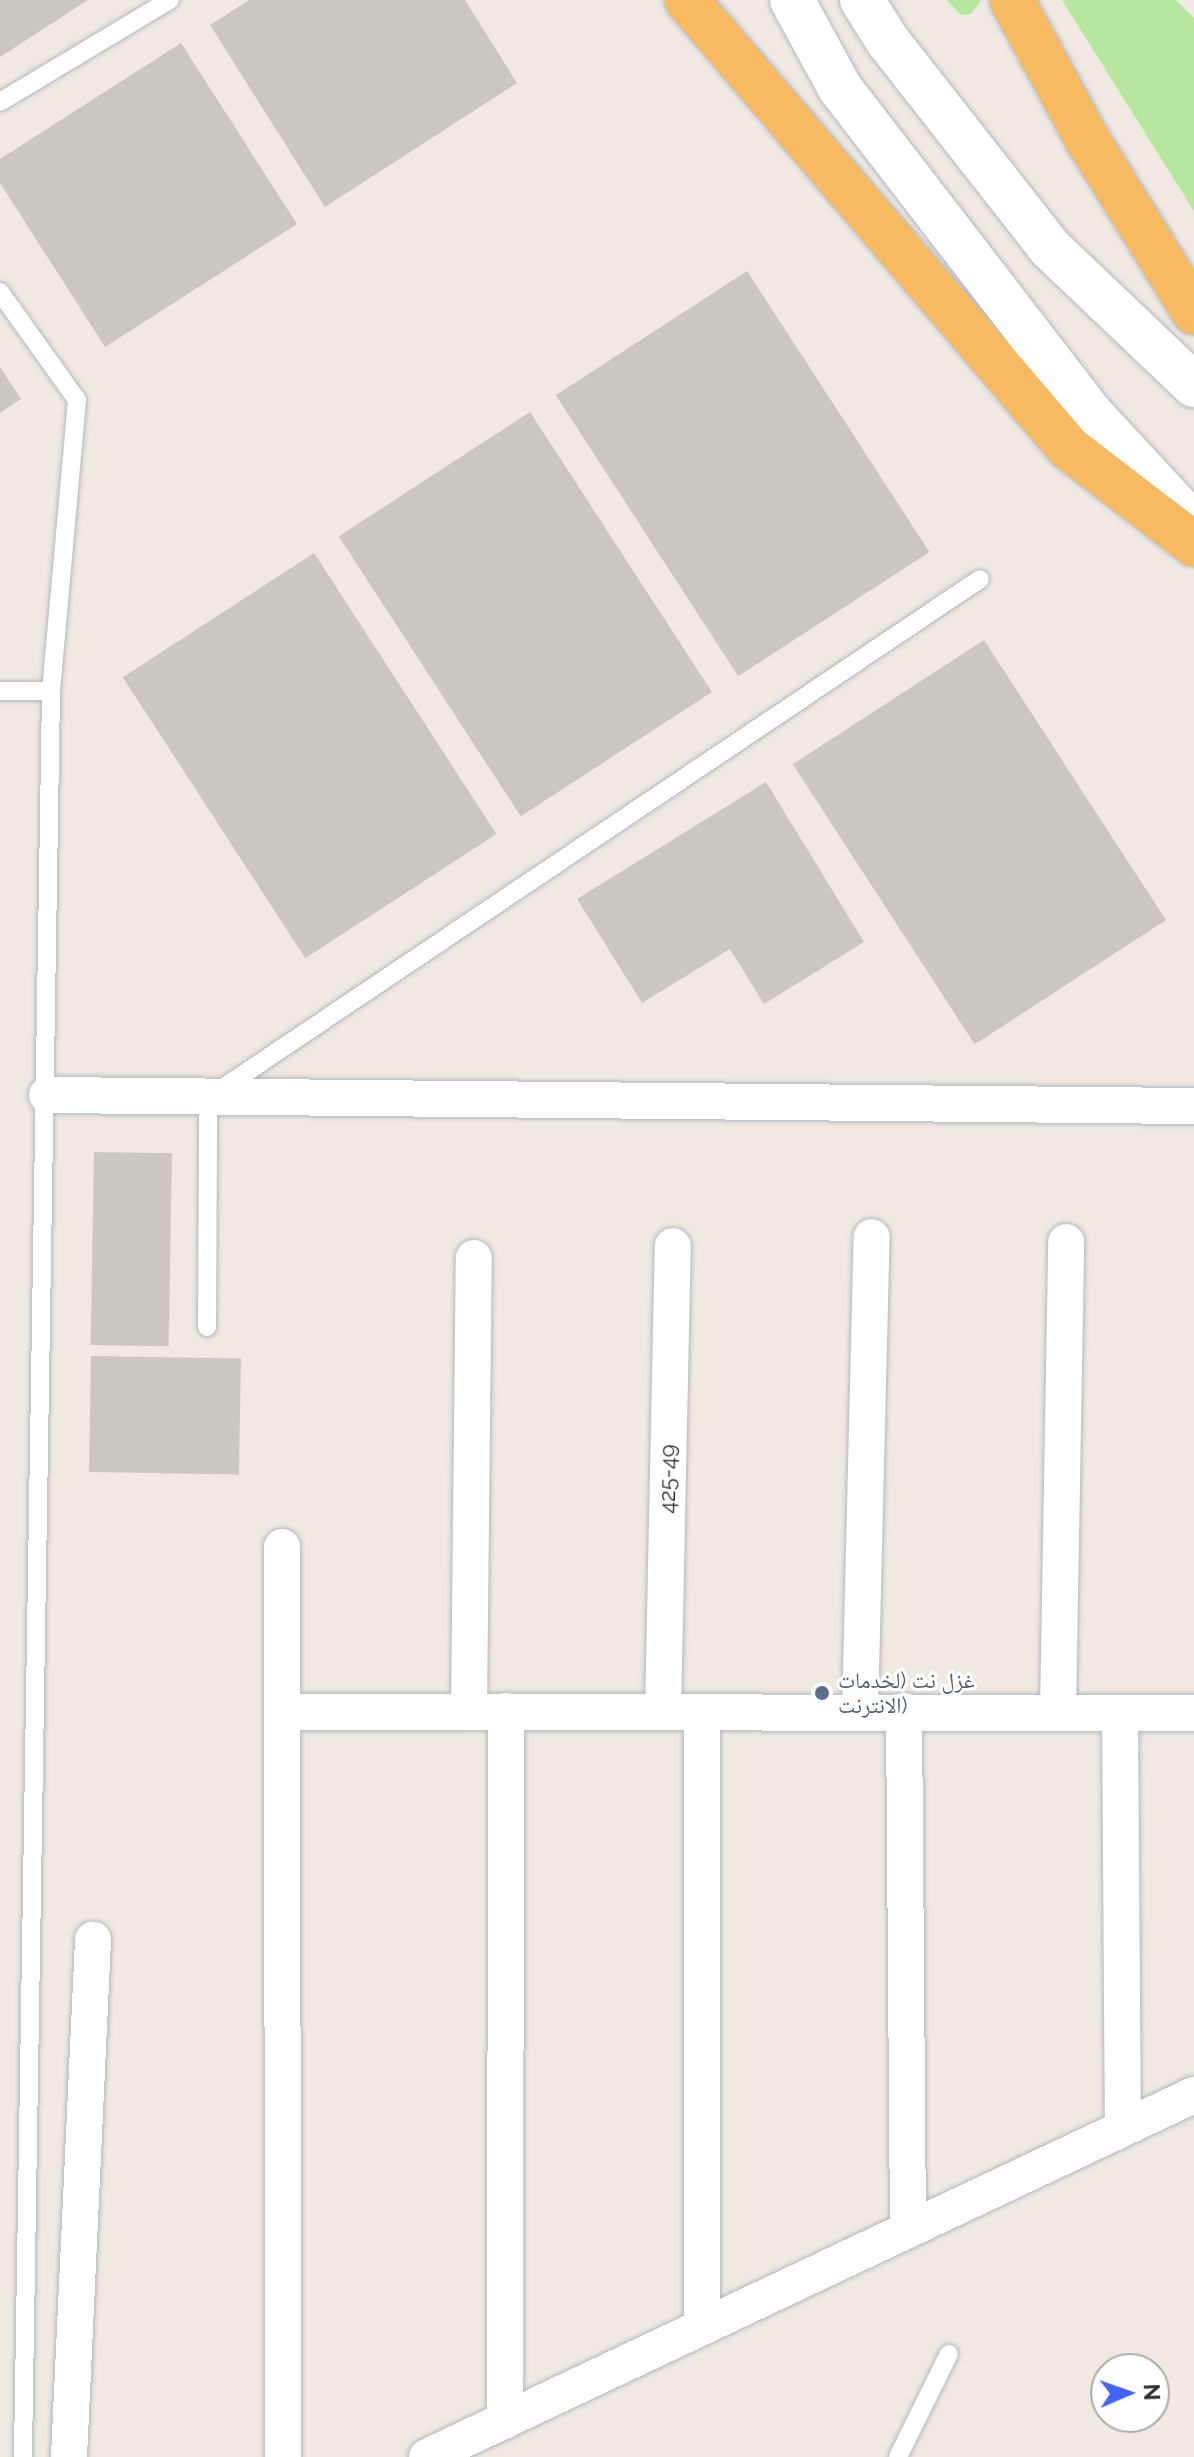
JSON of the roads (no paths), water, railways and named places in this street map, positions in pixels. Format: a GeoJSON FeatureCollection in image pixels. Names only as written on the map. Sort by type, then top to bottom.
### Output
{"type":"FeatureCollection","features":[{"type":"Feature","properties":{"kind":"highway"},"geometry":{"type":"LineString","coordinates":[[687,0],[1069,448],[1194,544]]}},
{"type":"Feature","properties":{"kind":"highway"},"geometry":{"type":"LineString","coordinates":[[1012,0],[1086,137],[1194,312]]}},
{"type":"Feature","properties":{"kind":"main road"},"geometry":{"type":"LineString","coordinates":[[792,0],[850,101],[1093,416],[1194,525]]}},
{"type":"Feature","properties":{"kind":"main road"},"geometry":{"type":"LineString","coordinates":[[862,0],[887,40],[1050,248],[1194,385]]}},
{"type":"Feature","properties":{"kind":"street"},"geometry":{"type":"LineString","coordinates":[[47,1095],[1194,1106]]}},
{"type":"Feature","properties":{"kind":"street"},"geometry":{"type":"LineString","coordinates":[[860,1712],[872,1237]]}},
{"type":"Feature","properties":{"kind":"street"},"geometry":{"type":"LineString","coordinates":[[1058,1712],[1066,1242]]}},
{"type":"Feature","properties":{"kind":"street","name":"425-49"},"geometry":{"type":"LineString","coordinates":[[663,1712],[673,1246]]}},
{"type":"Feature","properties":{"kind":"street"},"geometry":{"type":"LineString","coordinates":[[469,1712],[474,1258]]}},
{"type":"Feature","properties":{"kind":"street"},"geometry":{"type":"LineString","coordinates":[[282,1547],[283,2457]]}},
{"type":"Feature","properties":{"kind":"street"},"geometry":{"type":"LineString","coordinates":[[505,2421],[506,1711]]}},
{"type":"Feature","properties":{"kind":"street"},"geometry":{"type":"LineString","coordinates":[[904,1711],[908,2229]]}},
{"type":"Feature","properties":{"kind":"street"},"geometry":{"type":"LineString","coordinates":[[284,1712],[1194,1713]]}},
{"type":"Feature","properties":{"kind":"street"},"geometry":{"type":"LineString","coordinates":[[702,1712],[702,2327]]}},
{"type":"Feature","properties":{"kind":"street"},"geometry":{"type":"LineString","coordinates":[[1120,1713],[1123,2127]]}},
{"type":"Feature","properties":{"kind":"street"},"geometry":{"type":"LineString","coordinates":[[69,2457],[93,1940]]}},
{"type":"Feature","properties":{"kind":"street"},"geometry":{"type":"LineString","coordinates":[[427,2457],[1194,2095]]}},
{"type":"Feature","properties":{"kind":"lane"},"geometry":{"type":"LineString","coordinates":[[0,102],[170,0]]}},
{"type":"Feature","properties":{"kind":"lane"},"geometry":{"type":"LineString","coordinates":[[0,292],[77,400],[51,691],[47,1095],[23,2457]]}},
{"type":"Feature","properties":{"kind":"lane"},"geometry":{"type":"LineString","coordinates":[[207,1327],[208,1098],[980,579]]}},
{"type":"Feature","properties":{"kind":"lane"},"geometry":{"type":"LineString","coordinates":[[0,691],[51,691]]}},
{"type":"Feature","properties":{"kind":"lane"},"geometry":{"type":"LineString","coordinates":[[898,2457],[949,2354]]}},
{"type":"Feature","properties":{"kind":"place","name":"غزل نت (لخدمات الانترنت)"},"geometry":{"type":"Point","coordinates":[822,1693]}}]}
